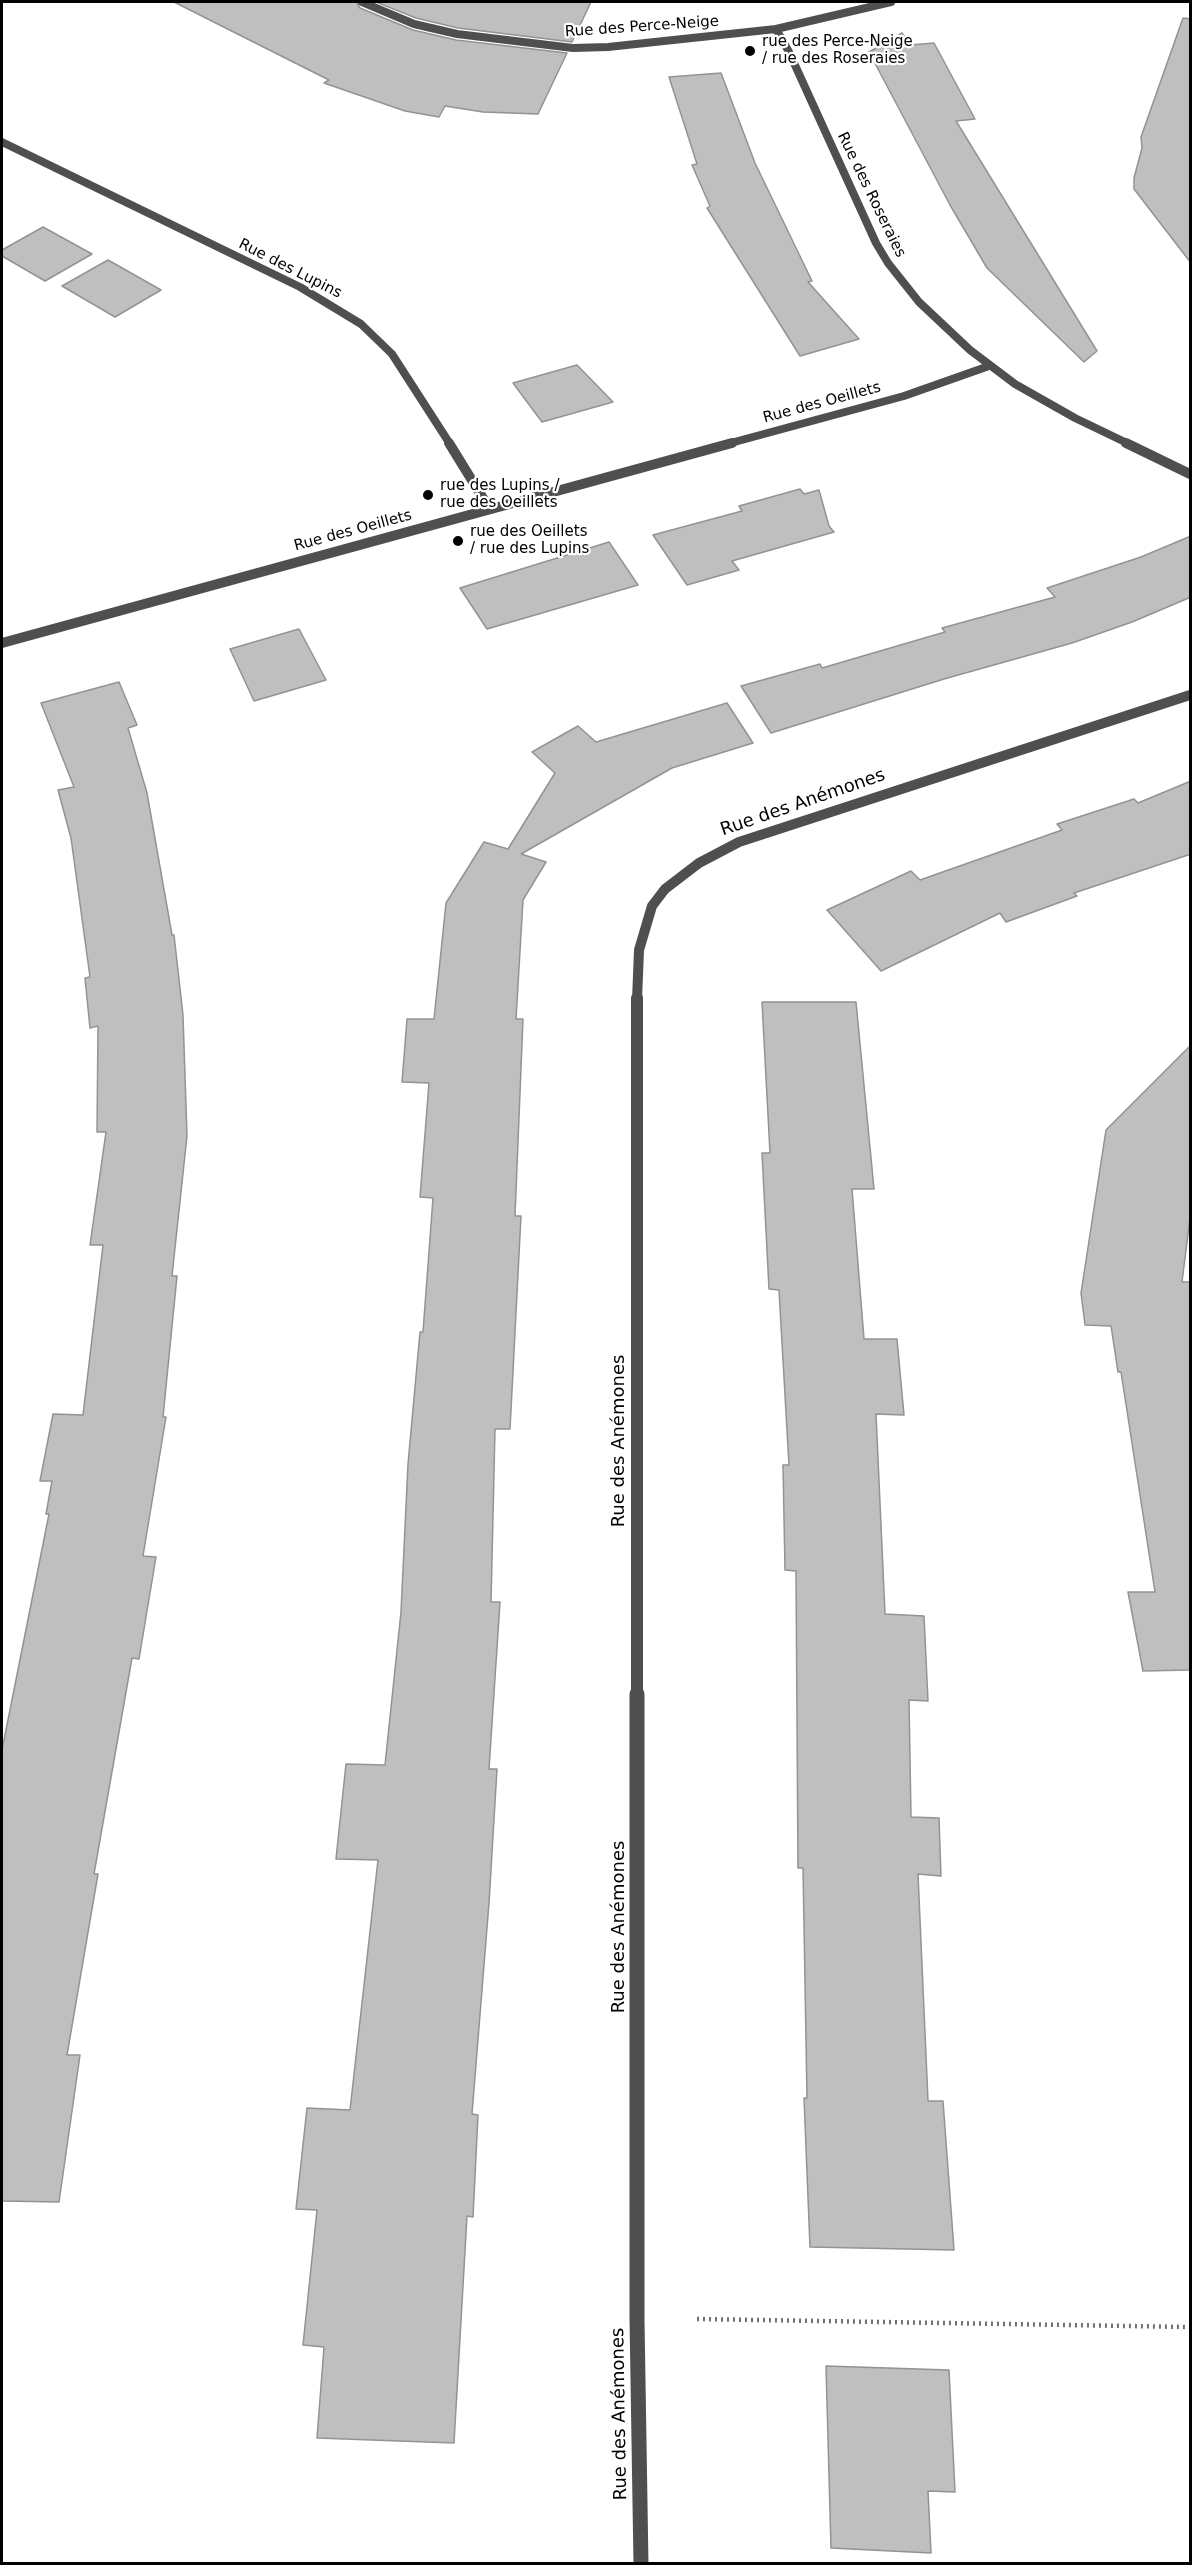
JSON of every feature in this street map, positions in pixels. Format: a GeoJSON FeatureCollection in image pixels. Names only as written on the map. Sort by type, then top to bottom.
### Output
{"type":"FeatureCollection","features":[{"type":"Feature","properties":{"kind":"street","name":"Rue des Perce-Neige"},"geometry":{"type":"LineString","coordinates":[[362,2],[400,19],[434,29],[478,38],[559,47],[608,46],[776,29],[891,2]]}},
{"type":"Feature","properties":{"kind":"street","name":"Rue des Roseraies"},"geometry":{"type":"LineString","coordinates":[[776,29],[888,263],[936,320],[989,366],[1041,400],[1191,474]]}},
{"type":"Feature","properties":{"kind":"street","name":"Rue des Lupins"},"geometry":{"type":"LineString","coordinates":[[2,142],[300,287],[361,324],[392,354],[406,373],[489,508]]}},
{"type":"Feature","properties":{"kind":"street","name":"Rue des Oeillets"},"geometry":{"type":"LineString","coordinates":[[2,643],[904,396],[989,366]]}},
{"type":"Feature","properties":{"kind":"street","name":"Rue des Anémones"},"geometry":{"type":"LineString","coordinates":[[640,2564],[637,2319],[637,981],[639,950],[644,928],[652,906],[665,889],[699,863],[739,842],[1191,695]]}},
{"type":"Feature","properties":{"kind":"path"},"geometry":{"type":"LineString","coordinates":[[697,2319],[1191,2327]]}},
{"type":"Feature","properties":{"kind":"building"},"geometry":{"type":"Polygon","coordinates":[[[174,2],[356,2],[360,8],[413,30],[456,40],[567,53],[538,114],[483,112],[445,106],[439,117],[405,111],[324,83],[329,80],[174,2]]]}},
{"type":"Feature","properties":{"kind":"building"},"geometry":{"type":"Polygon","coordinates":[[[376,2],[591,2],[572,42],[458,28],[416,18],[376,2]]]}},
{"type":"Feature","properties":{"kind":"building"},"geometry":{"type":"Polygon","coordinates":[[[1183,18],[1191,19],[1191,263],[1134,189],[1134,178],[1142,148],[1141,137],[1183,18]]]}},
{"type":"Feature","properties":{"kind":"building"},"geometry":{"type":"Polygon","coordinates":[[[902,33],[910,45],[934,43],[975,119],[956,121],[1097,351],[1084,362],[987,268],[950,205],[869,52],[902,33]]]}},
{"type":"Feature","properties":{"kind":"building"},"geometry":{"type":"Polygon","coordinates":[[[721,73],[755,163],[812,281],[808,282],[859,339],[800,356],[707,208],[710,206],[692,165],[697,164],[669,77],[721,73]]]}},
{"type":"Feature","properties":{"kind":"building"},"geometry":{"type":"Polygon","coordinates":[[[43,227],[92,254],[45,281],[2,256],[2,250],[43,227]]]}},
{"type":"Feature","properties":{"kind":"building"},"geometry":{"type":"Polygon","coordinates":[[[108,260],[161,290],[115,317],[62,286],[108,260]]]}},
{"type":"Feature","properties":{"kind":"building"},"geometry":{"type":"Polygon","coordinates":[[[577,365],[613,402],[542,422],[513,383],[577,365]]]}},
{"type":"Feature","properties":{"kind":"building"},"geometry":{"type":"Polygon","coordinates":[[[800,489],[804,494],[819,490],[829,526],[834,532],[732,561],[739,570],[687,585],[653,535],[742,511],[739,506],[800,489]]]}},
{"type":"Feature","properties":{"kind":"building"},"geometry":{"type":"Polygon","coordinates":[[[1191,536],[1191,597],[1132,622],[1072,643],[944,679],[771,733],[741,686],[820,664],[822,668],[945,632],[942,628],[1055,597],[1047,588],[1141,557],[1191,536]]]}},
{"type":"Feature","properties":{"kind":"building"},"geometry":{"type":"Polygon","coordinates":[[[609,542],[638,585],[487,629],[460,588],[609,542]]]}},
{"type":"Feature","properties":{"kind":"building"},"geometry":{"type":"Polygon","coordinates":[[[299,629],[326,680],[254,701],[230,649],[299,629]]]}},
{"type":"Feature","properties":{"kind":"building"},"geometry":{"type":"Polygon","coordinates":[[[119,682],[137,725],[128,728],[147,793],[172,935],[174,935],[183,1015],[187,1136],[172,1276],[177,1276],[163,1417],[166,1417],[143,1556],[156,1557],[139,1659],[132,1658],[94,1874],[98,1874],[67,2055],[80,2055],[59,2202],[2,2201],[2,1750],[49,1514],[46,1514],[52,1481],[40,1481],[53,1414],[83,1415],[103,1245],[90,1245],[106,1132],[97,1132],[98,1026],[90,1028],[85,978],[90,977],[71,838],[58,790],[74,787],[41,703],[119,682]]]}},
{"type":"Feature","properties":{"kind":"building"},"geometry":{"type":"Polygon","coordinates":[[[727,703],[753,743],[672,768],[521,854],[546,862],[523,900],[516,1019],[523,1019],[515,1216],[521,1216],[510,1429],[495,1429],[491,1602],[500,1602],[489,1769],[497,1769],[472,2114],[478,2115],[473,2217],[467,2216],[454,2443],[317,2438],[324,2347],[303,2345],[317,2210],[296,2209],[307,2108],[350,2110],[378,1860],[336,1859],[346,1764],[385,1765],[401,1612],[408,1464],[420,1332],[423,1332],[433,1198],[420,1197],[429,1083],[402,1082],[407,1019],[434,1019],[446,903],[484,842],[508,849],[555,773],[532,752],[578,726],[596,742],[727,703]]]}},
{"type":"Feature","properties":{"kind":"building"},"geometry":{"type":"Polygon","coordinates":[[[1191,781],[1191,854],[1074,893],[1077,896],[1006,922],[1000,913],[881,971],[827,910],[911,871],[920,880],[1062,830],[1057,824],[1134,799],[1138,803],[1191,781]]]}},
{"type":"Feature","properties":{"kind":"building"},"geometry":{"type":"Polygon","coordinates":[[[762,1002],[856,1002],[874,1189],[852,1189],[864,1339],[897,1339],[904,1415],[876,1414],[885,1614],[924,1616],[928,1701],[909,1700],[911,1817],[939,1818],[941,1876],[918,1874],[928,2101],[943,2101],[954,2250],[810,2247],[804,2098],[807,2098],[803,1868],[798,1868],[796,1571],[785,1570],[783,1465],[789,1465],[779,1290],[769,1289],[762,1153],[770,1153],[762,1002]]]}},
{"type":"Feature","properties":{"kind":"building"},"geometry":{"type":"Polygon","coordinates":[[[1191,1045],[1191,1210],[1182,1282],[1191,1282],[1191,1670],[1143,1671],[1128,1592],[1155,1592],[1121,1372],[1118,1372],[1111,1326],[1085,1325],[1081,1293],[1106,1130],[1191,1045]]]}},
{"type":"Feature","properties":{"kind":"building"},"geometry":{"type":"Polygon","coordinates":[[[826,2366],[949,2370],[955,2492],[928,2491],[931,2553],[831,2548],[826,2366]]]}},
{"type":"Feature","properties":{"kind":"place","name":"rue des Perce-Neige / rue des Roseraies"},"geometry":{"type":"Point","coordinates":[750,51]}},
{"type":"Feature","properties":{"kind":"place","name":"rue des Lupins / rue des Oeillets"},"geometry":{"type":"Point","coordinates":[428,495]}},
{"type":"Feature","properties":{"kind":"place","name":"rue des Oeillets / rue des Lupins"},"geometry":{"type":"Point","coordinates":[458,541]}}]}
